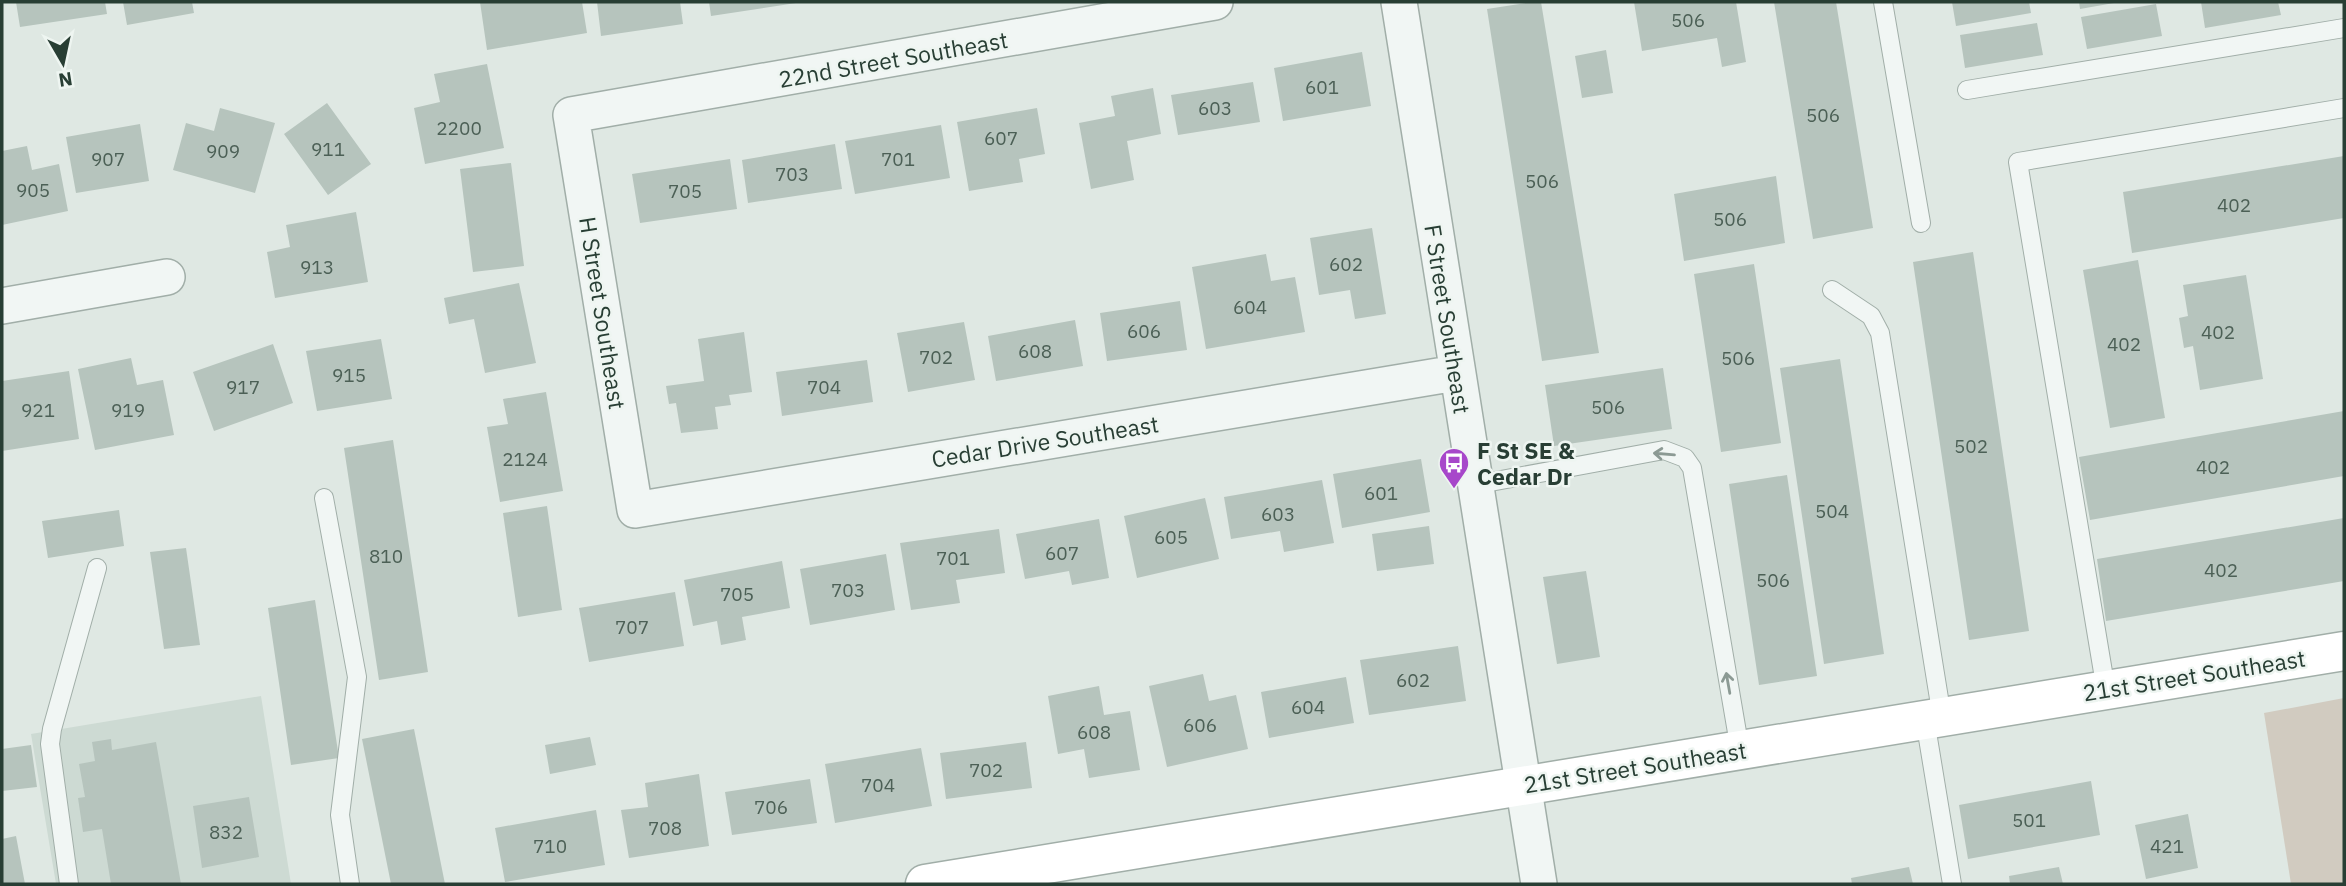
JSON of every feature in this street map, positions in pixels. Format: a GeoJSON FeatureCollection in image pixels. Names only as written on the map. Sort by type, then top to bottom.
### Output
{"type":"FeatureCollection","features":[{"type":"Feature","properties":{"kind":"street","name":"22nd Street Southeast"},"geometry":{"type":"LineString","coordinates":[[571,116],[1215,2]]}},
{"type":"Feature","properties":{"kind":"street","name":"F Street Southeast"},"geometry":{"type":"LineString","coordinates":[[1399,2],[1539,884]]}},
{"type":"Feature","properties":{"kind":"street","name":"H Street Southeast"},"geometry":{"type":"LineString","coordinates":[[571,116],[635,510]]}},
{"type":"Feature","properties":{"kind":"street"},"geometry":{"type":"LineString","coordinates":[[2,306],[167,277]]}},
{"type":"Feature","properties":{"kind":"street","name":"Cedar Drive Southeast"},"geometry":{"type":"LineString","coordinates":[[635,510],[1456,373]]}},
{"type":"Feature","properties":{"kind":"street","name":"21st Street Southeast"},"geometry":{"type":"LineString","coordinates":[[925,884],[2344,651]]}},
{"type":"Feature","properties":{"kind":"lane"},"geometry":{"type":"LineString","coordinates":[[1883,2],[1921,223]]}},
{"type":"Feature","properties":{"kind":"lane"},"geometry":{"type":"LineString","coordinates":[[1967,90],[2344,28]]}},
{"type":"Feature","properties":{"kind":"lane"},"geometry":{"type":"LineString","coordinates":[[2106,690],[2018,162],[2344,108]]}},
{"type":"Feature","properties":{"kind":"lane"},"geometry":{"type":"LineString","coordinates":[[1832,290],[1871,316],[1880,333],[1933,718],[1952,884]]}},
{"type":"Feature","properties":{"kind":"lane"},"geometry":{"type":"LineString","coordinates":[[1475,485],[1664,450],[1685,458],[1692,468],[1740,750]]}},
{"type":"Feature","properties":{"kind":"lane"},"geometry":{"type":"LineString","coordinates":[[324,498],[357,677],[340,814],[350,884]]}},
{"type":"Feature","properties":{"kind":"lane"},"geometry":{"type":"LineString","coordinates":[[69,884],[51,736],[97,568]]}},
{"type":"Feature","properties":{"kind":"shaded area"},"geometry":{"type":"Polygon","coordinates":[[[261,696],[291,884],[56,884],[31,734],[261,696]]]}},
{"type":"Feature","properties":{"kind":"shaded area"},"geometry":{"type":"Polygon","coordinates":[[[2344,698],[2344,884],[2291,884],[2264,713],[2344,698]]]}},
{"type":"Feature","properties":{"kind":"building"},"geometry":{"type":"Polygon","coordinates":[[[16,2],[105,2],[107,14],[20,27],[16,2]]]}},
{"type":"Feature","properties":{"kind":"building"},"geometry":{"type":"Polygon","coordinates":[[[123,2],[192,2],[194,13],[127,25],[123,2]]]}},
{"type":"Feature","properties":{"kind":"building"},"geometry":{"type":"Polygon","coordinates":[[[480,2],[582,2],[587,33],[487,50],[480,2]]]}},
{"type":"Feature","properties":{"kind":"building"},"geometry":{"type":"Polygon","coordinates":[[[597,2],[680,2],[683,24],[601,36],[597,2]]]}},
{"type":"Feature","properties":{"kind":"building"},"geometry":{"type":"Polygon","coordinates":[[[709,2],[795,2],[796,3],[711,16],[709,2]]]}},
{"type":"Feature","properties":{"kind":"building"},"geometry":{"type":"Polygon","coordinates":[[[1541,2],[1599,353],[1542,361],[1487,9],[1541,2]]]}},
{"type":"Feature","properties":{"kind":"building"},"geometry":{"type":"Polygon","coordinates":[[[1634,2],[1736,2],[1746,62],[1722,67],[1717,38],[1642,51],[1634,2]]]}},
{"type":"Feature","properties":{"kind":"building"},"geometry":{"type":"Polygon","coordinates":[[[1774,2],[1836,2],[1873,228],[1813,239],[1774,2]]]}},
{"type":"Feature","properties":{"kind":"building"},"geometry":{"type":"Polygon","coordinates":[[[1952,2],[2029,2],[2031,13],[1956,26],[1952,2]]]}},
{"type":"Feature","properties":{"kind":"building"},"geometry":{"type":"Polygon","coordinates":[[[2079,2],[2114,2],[2114,3],[2080,9],[2079,2]]]}},
{"type":"Feature","properties":{"kind":"building"},"geometry":{"type":"Polygon","coordinates":[[[2201,2],[2278,2],[2281,15],[2205,28],[2201,2]]]}},
{"type":"Feature","properties":{"kind":"building"},"geometry":{"type":"Polygon","coordinates":[[[2156,4],[2162,36],[2087,49],[2081,17],[2156,4]]]}},
{"type":"Feature","properties":{"kind":"building"},"geometry":{"type":"Polygon","coordinates":[[[2037,23],[2043,55],[1965,68],[1960,35],[2037,23]]]}},
{"type":"Feature","properties":{"kind":"building"},"geometry":{"type":"Polygon","coordinates":[[[1606,50],[1613,93],[1582,98],[1575,56],[1606,50]]]}},
{"type":"Feature","properties":{"kind":"building"},"geometry":{"type":"Polygon","coordinates":[[[1362,52],[1371,106],[1283,121],[1274,68],[1362,52]]]}},
{"type":"Feature","properties":{"kind":"building"},"geometry":{"type":"Polygon","coordinates":[[[487,64],[504,148],[425,164],[414,108],[440,102],[434,74],[487,64]]]}},
{"type":"Feature","properties":{"kind":"building"},"geometry":{"type":"Polygon","coordinates":[[[1253,82],[1260,122],[1178,135],[1171,95],[1253,82]]]}},
{"type":"Feature","properties":{"kind":"building"},"geometry":{"type":"Polygon","coordinates":[[[1153,88],[1161,134],[1127,141],[1134,180],[1091,189],[1079,123],[1115,116],[1111,96],[1153,88]]]}},
{"type":"Feature","properties":{"kind":"building"},"geometry":{"type":"Polygon","coordinates":[[[327,103],[371,164],[328,195],[284,134],[327,103]]]}},
{"type":"Feature","properties":{"kind":"building"},"geometry":{"type":"Polygon","coordinates":[[[220,108],[275,123],[255,193],[173,170],[186,123],[214,131],[220,108]]]}},
{"type":"Feature","properties":{"kind":"building"},"geometry":{"type":"Polygon","coordinates":[[[1037,108],[1045,154],[1019,159],[1023,182],[969,191],[957,122],[1037,108]]]}},
{"type":"Feature","properties":{"kind":"building"},"geometry":{"type":"Polygon","coordinates":[[[140,124],[149,181],[76,193],[66,137],[140,124]]]}},
{"type":"Feature","properties":{"kind":"building"},"geometry":{"type":"Polygon","coordinates":[[[941,125],[950,178],[855,194],[845,141],[941,125]]]}},
{"type":"Feature","properties":{"kind":"building"},"geometry":{"type":"Polygon","coordinates":[[[835,144],[842,189],[748,203],[742,160],[835,144]]]}},
{"type":"Feature","properties":{"kind":"building"},"geometry":{"type":"Polygon","coordinates":[[[27,146],[32,170],[59,164],[68,211],[2,225],[2,151],[27,146]]]}},
{"type":"Feature","properties":{"kind":"building"},"geometry":{"type":"Polygon","coordinates":[[[2344,156],[2344,218],[2132,253],[2123,192],[2344,156]]]}},
{"type":"Feature","properties":{"kind":"building"},"geometry":{"type":"Polygon","coordinates":[[[730,159],[737,209],[640,223],[632,174],[730,159]]]}},
{"type":"Feature","properties":{"kind":"building"},"geometry":{"type":"Polygon","coordinates":[[[511,163],[524,266],[473,272],[460,169],[511,163]]]}},
{"type":"Feature","properties":{"kind":"building"},"geometry":{"type":"Polygon","coordinates":[[[1776,176],[1785,243],[1684,261],[1674,194],[1776,176]]]}},
{"type":"Feature","properties":{"kind":"building"},"geometry":{"type":"Polygon","coordinates":[[[356,212],[368,282],[275,298],[267,252],[290,247],[286,225],[356,212]]]}},
{"type":"Feature","properties":{"kind":"building"},"geometry":{"type":"Polygon","coordinates":[[[1372,228],[1386,314],[1355,319],[1350,290],[1319,295],[1310,238],[1372,228]]]}},
{"type":"Feature","properties":{"kind":"building"},"geometry":{"type":"Polygon","coordinates":[[[1973,252],[2029,631],[1969,640],[1913,262],[1973,252]]]}},
{"type":"Feature","properties":{"kind":"building"},"geometry":{"type":"Polygon","coordinates":[[[1266,254],[1271,281],[1295,277],[1305,332],[1206,349],[1192,267],[1266,254]]]}},
{"type":"Feature","properties":{"kind":"building"},"geometry":{"type":"Polygon","coordinates":[[[2138,260],[2165,418],[2110,428],[2083,270],[2138,260]]]}},
{"type":"Feature","properties":{"kind":"building"},"geometry":{"type":"Polygon","coordinates":[[[1754,264],[1781,443],[1721,452],[1694,274],[1754,264]]]}},
{"type":"Feature","properties":{"kind":"building"},"geometry":{"type":"Polygon","coordinates":[[[2246,275],[2263,379],[2200,390],[2193,346],[2184,348],[2179,318],[2188,316],[2183,285],[2246,275]]]}},
{"type":"Feature","properties":{"kind":"building"},"geometry":{"type":"Polygon","coordinates":[[[519,283],[536,363],[485,373],[474,319],[449,324],[444,298],[519,283]]]}},
{"type":"Feature","properties":{"kind":"building"},"geometry":{"type":"Polygon","coordinates":[[[1180,301],[1187,350],[1107,361],[1100,313],[1180,301]]]}},
{"type":"Feature","properties":{"kind":"building"},"geometry":{"type":"Polygon","coordinates":[[[1075,320],[1083,366],[996,381],[988,336],[1075,320]]]}},
{"type":"Feature","properties":{"kind":"building"},"geometry":{"type":"Polygon","coordinates":[[[964,322],[975,380],[908,392],[897,333],[964,322]]]}},
{"type":"Feature","properties":{"kind":"building"},"geometry":{"type":"Polygon","coordinates":[[[744,332],[752,392],[729,395],[731,405],[715,407],[718,429],[681,433],[676,403],[669,404],[666,386],[704,381],[698,339],[744,332]]]}},
{"type":"Feature","properties":{"kind":"building"},"geometry":{"type":"Polygon","coordinates":[[[381,339],[392,399],[317,411],[306,351],[381,339]]]}},
{"type":"Feature","properties":{"kind":"building"},"geometry":{"type":"Polygon","coordinates":[[[273,344],[293,403],[214,431],[193,372],[273,344]]]}},
{"type":"Feature","properties":{"kind":"building"},"geometry":{"type":"Polygon","coordinates":[[[131,358],[137,385],[163,380],[174,435],[95,450],[78,369],[131,358]]]}},
{"type":"Feature","properties":{"kind":"building"},"geometry":{"type":"Polygon","coordinates":[[[1840,359],[1884,654],[1824,664],[1780,368],[1840,359]]]}},
{"type":"Feature","properties":{"kind":"building"},"geometry":{"type":"Polygon","coordinates":[[[867,360],[873,402],[782,416],[776,372],[867,360]]]}},
{"type":"Feature","properties":{"kind":"building"},"geometry":{"type":"Polygon","coordinates":[[[1663,368],[1672,429],[1554,446],[1545,385],[1663,368]]]}},
{"type":"Feature","properties":{"kind":"building"},"geometry":{"type":"Polygon","coordinates":[[[69,371],[79,439],[2,451],[2,381],[69,371]]]}},
{"type":"Feature","properties":{"kind":"building"},"geometry":{"type":"Polygon","coordinates":[[[546,392],[563,491],[500,502],[487,427],[508,424],[503,399],[546,392]]]}},
{"type":"Feature","properties":{"kind":"building"},"geometry":{"type":"Polygon","coordinates":[[[2344,411],[2344,476],[2090,520],[2079,457],[2344,411]]]}},
{"type":"Feature","properties":{"kind":"building"},"geometry":{"type":"Polygon","coordinates":[[[393,440],[428,672],[379,680],[344,448],[393,440]]]}},
{"type":"Feature","properties":{"kind":"building"},"geometry":{"type":"Polygon","coordinates":[[[1421,459],[1430,512],[1342,528],[1333,474],[1421,459]]]}},
{"type":"Feature","properties":{"kind":"building"},"geometry":{"type":"Polygon","coordinates":[[[1787,475],[1817,676],[1759,685],[1729,484],[1787,475]]]}},
{"type":"Feature","properties":{"kind":"building"},"geometry":{"type":"Polygon","coordinates":[[[1322,480],[1334,543],[1284,552],[1280,531],[1231,539],[1224,497],[1322,480]]]}},
{"type":"Feature","properties":{"kind":"building"},"geometry":{"type":"Polygon","coordinates":[[[1205,498],[1219,559],[1137,578],[1124,516],[1205,498]]]}},
{"type":"Feature","properties":{"kind":"building"},"geometry":{"type":"Polygon","coordinates":[[[547,506],[562,610],[518,617],[503,513],[547,506]]]}},
{"type":"Feature","properties":{"kind":"building"},"geometry":{"type":"Polygon","coordinates":[[[119,510],[124,546],[48,558],[42,521],[119,510]]]}},
{"type":"Feature","properties":{"kind":"building"},"geometry":{"type":"Polygon","coordinates":[[[2344,518],[2344,581],[2106,621],[2097,559],[2344,518]]]}},
{"type":"Feature","properties":{"kind":"building"},"geometry":{"type":"Polygon","coordinates":[[[1099,519],[1109,578],[1072,585],[1069,571],[1025,579],[1016,534],[1099,519]]]}},
{"type":"Feature","properties":{"kind":"building"},"geometry":{"type":"Polygon","coordinates":[[[1429,526],[1434,564],[1377,571],[1372,534],[1429,526]]]}},
{"type":"Feature","properties":{"kind":"building"},"geometry":{"type":"Polygon","coordinates":[[[999,529],[1005,573],[956,580],[960,603],[911,610],[900,543],[999,529]]]}},
{"type":"Feature","properties":{"kind":"building"},"geometry":{"type":"Polygon","coordinates":[[[186,548],[200,645],[164,649],[150,552],[186,548]]]}},
{"type":"Feature","properties":{"kind":"building"},"geometry":{"type":"Polygon","coordinates":[[[886,554],[895,610],[810,625],[800,569],[886,554]]]}},
{"type":"Feature","properties":{"kind":"building"},"geometry":{"type":"Polygon","coordinates":[[[782,561],[790,608],[742,617],[746,640],[721,645],[717,621],[693,626],[684,580],[782,561]]]}},
{"type":"Feature","properties":{"kind":"building"},"geometry":{"type":"Polygon","coordinates":[[[1586,571],[1600,657],[1557,664],[1543,577],[1586,571]]]}},
{"type":"Feature","properties":{"kind":"building"},"geometry":{"type":"Polygon","coordinates":[[[675,592],[684,646],[589,662],[579,608],[675,592]]]}},
{"type":"Feature","properties":{"kind":"building"},"geometry":{"type":"Polygon","coordinates":[[[315,600],[339,758],[291,765],[268,608],[315,600]]]}},
{"type":"Feature","properties":{"kind":"building"},"geometry":{"type":"Polygon","coordinates":[[[1458,646],[1466,701],[1369,715],[1360,660],[1458,646]]]}},
{"type":"Feature","properties":{"kind":"building"},"geometry":{"type":"Polygon","coordinates":[[[1203,674],[1209,701],[1236,695],[1248,749],[1167,767],[1149,686],[1203,674]]]}},
{"type":"Feature","properties":{"kind":"building"},"geometry":{"type":"Polygon","coordinates":[[[1346,677],[1354,723],[1269,738],[1261,692],[1346,677]]]}},
{"type":"Feature","properties":{"kind":"building"},"geometry":{"type":"Polygon","coordinates":[[[1099,686],[1104,715],[1130,711],[1140,770],[1089,778],[1084,749],[1058,754],[1048,696],[1099,686]]]}},
{"type":"Feature","properties":{"kind":"building"},"geometry":{"type":"Polygon","coordinates":[[[414,729],[445,884],[391,884],[362,739],[414,729]]]}},
{"type":"Feature","properties":{"kind":"building"},"geometry":{"type":"Polygon","coordinates":[[[590,737],[596,765],[550,774],[545,745],[590,737]]]}},
{"type":"Feature","properties":{"kind":"building"},"geometry":{"type":"Polygon","coordinates":[[[111,739],[112,750],[156,742],[181,884],[111,884],[102,829],[83,832],[78,798],[85,797],[79,764],[95,761],[92,742],[111,739]]]}},
{"type":"Feature","properties":{"kind":"building"},"geometry":{"type":"Polygon","coordinates":[[[1026,742],[1032,788],[946,799],[940,753],[1026,742]]]}},
{"type":"Feature","properties":{"kind":"building"},"geometry":{"type":"Polygon","coordinates":[[[31,745],[37,787],[2,791],[2,749],[31,745]]]}},
{"type":"Feature","properties":{"kind":"building"},"geometry":{"type":"Polygon","coordinates":[[[921,748],[932,806],[835,823],[825,764],[921,748]]]}},
{"type":"Feature","properties":{"kind":"building"},"geometry":{"type":"Polygon","coordinates":[[[699,774],[709,846],[629,858],[621,810],[648,807],[645,783],[699,774]]]}},
{"type":"Feature","properties":{"kind":"building"},"geometry":{"type":"Polygon","coordinates":[[[810,779],[817,823],[732,835],[725,792],[810,779]]]}},
{"type":"Feature","properties":{"kind":"building"},"geometry":{"type":"Polygon","coordinates":[[[2091,781],[2100,835],[1968,859],[1959,805],[2091,781]]]}},
{"type":"Feature","properties":{"kind":"building"},"geometry":{"type":"Polygon","coordinates":[[[249,797],[259,857],[202,868],[193,806],[249,797]]]}},
{"type":"Feature","properties":{"kind":"building"},"geometry":{"type":"Polygon","coordinates":[[[596,810],[605,865],[505,882],[495,828],[596,810]]]}},
{"type":"Feature","properties":{"kind":"building"},"geometry":{"type":"Polygon","coordinates":[[[2188,814],[2198,868],[2146,879],[2135,825],[2188,814]]]}},
{"type":"Feature","properties":{"kind":"building"},"geometry":{"type":"Polygon","coordinates":[[[16,836],[25,884],[2,884],[2,839],[16,836]]]}},
{"type":"Feature","properties":{"kind":"building"},"geometry":{"type":"Polygon","coordinates":[[[1909,867],[1913,884],[1852,884],[1851,878],[1909,867]]]}},
{"type":"Feature","properties":{"kind":"building"},"geometry":{"type":"Polygon","coordinates":[[[2059,867],[2063,884],[2010,884],[2009,876],[2059,867]]]}},
{"type":"Feature","properties":{"kind":"place","name":"F St SE & Cedar Dr"},"geometry":{"type":"Point","coordinates":[1454,490]}}]}
